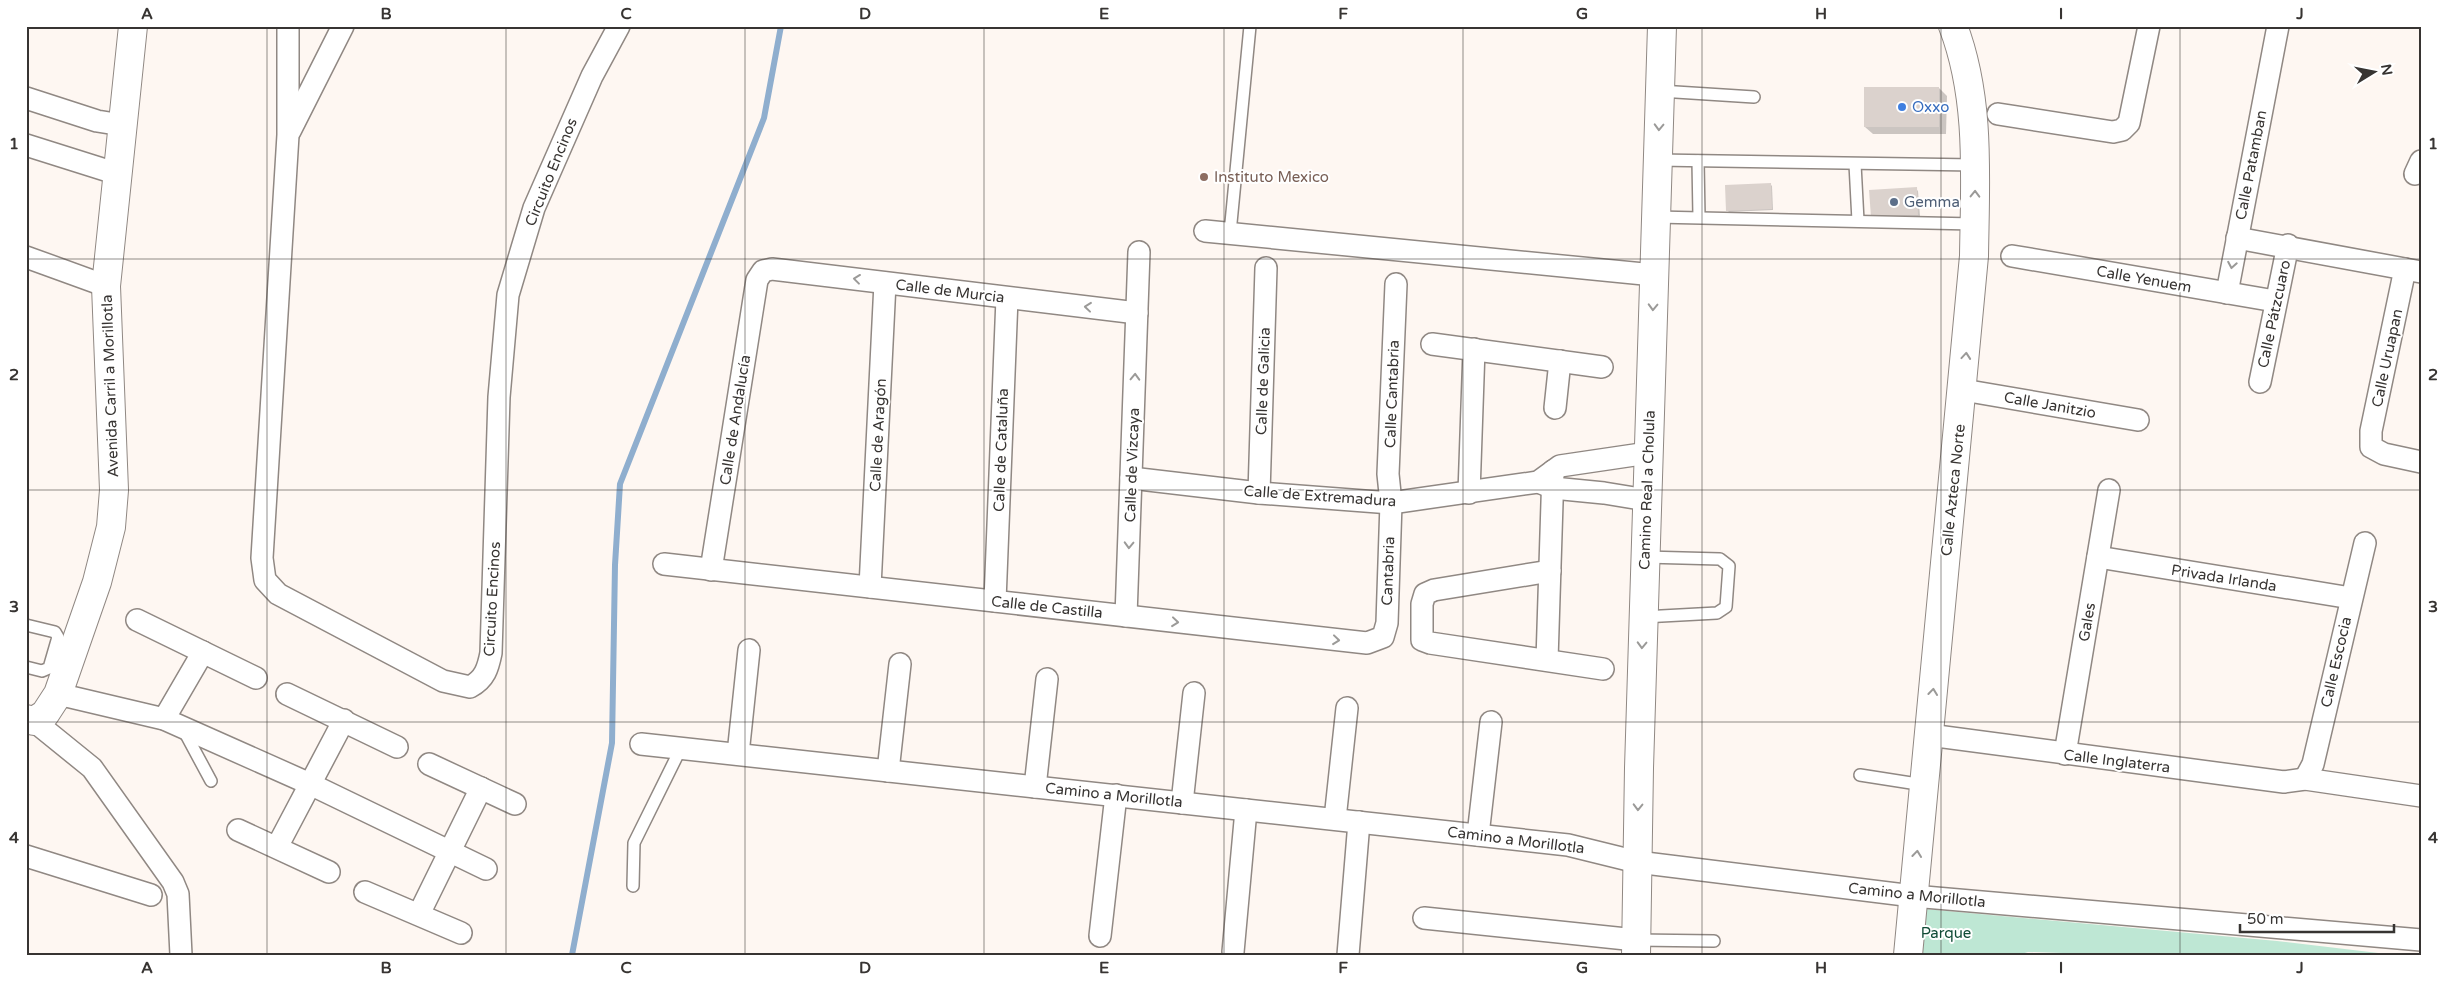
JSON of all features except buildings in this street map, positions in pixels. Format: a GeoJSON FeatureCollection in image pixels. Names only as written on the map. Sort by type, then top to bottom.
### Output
{"type":"FeatureCollection","features":[{"type":"Feature","properties":{"kind":"main road","name":"Avenida Carril a Morillotla"},"geometry":{"type":"LineString","coordinates":[[30,720],[45,714],[58,694],[97,582],[111,527],[114,490],[106,286],[133,26]]}},
{"type":"Feature","properties":{"kind":"main road","name":"Camino Real a Cholula"},"geometry":{"type":"LineString","coordinates":[[1636,947],[1643,617],[1662,26]]}},
{"type":"Feature","properties":{"kind":"main road","name":"Calle Azteca Norte"},"geometry":{"type":"LineString","coordinates":[[1908,955],[1963,390],[1974,256],[1975,165],[1971,94],[1953,26]]}},
{"type":"Feature","properties":{"kind":"street","name":"Circuito Encinos"},"geometry":{"type":"LineString","coordinates":[[288,26],[288,135],[263,549],[265,580],[278,594],[444,681],[470,687],[479,682],[488,669],[491,653],[499,397],[508,294],[534,208],[592,76],[619,26]]}},
{"type":"Feature","properties":{"kind":"street","name":"Circuito Encinos"},"geometry":{"type":"LineString","coordinates":[[288,135],[343,26]]}},
{"type":"Feature","properties":{"kind":"street","name":"Calle Patamban"},"geometry":{"type":"LineString","coordinates":[[2278,26],[2237,238],[2288,245],[2413,270]]}},
{"type":"Feature","properties":{"kind":"street"},"geometry":{"type":"LineString","coordinates":[[1998,114],[2113,132],[2122,130],[2129,123],[2147,27]]}},
{"type":"Feature","properties":{"kind":"street"},"geometry":{"type":"LineString","coordinates":[[26,98],[97,121],[122,125]]}},
{"type":"Feature","properties":{"kind":"street"},"geometry":{"type":"LineString","coordinates":[[26,145],[118,174]]}},
{"type":"Feature","properties":{"kind":"street"},"geometry":{"type":"LineString","coordinates":[[1205,230],[1654,275]]}},
{"type":"Feature","properties":{"kind":"street"},"geometry":{"type":"LineString","coordinates":[[2227,293],[2237,238]]}},
{"type":"Feature","properties":{"kind":"street","name":"Calle Pátzcuaro"},"geometry":{"type":"LineString","coordinates":[[2260,382],[2275,301],[2288,245]]}},
{"type":"Feature","properties":{"kind":"street","name":"Calle de Vizcaya"},"geometry":{"type":"LineString","coordinates":[[1126,616],[1139,252]]}},
{"type":"Feature","properties":{"kind":"street","name":"Calle Yenuem"},"geometry":{"type":"LineString","coordinates":[[2012,256],[2275,301]]}},
{"type":"Feature","properties":{"kind":"street"},"geometry":{"type":"LineString","coordinates":[[26,257],[106,286]]}},
{"type":"Feature","properties":{"kind":"street","name":"Calle de Galicia"},"geometry":{"type":"LineString","coordinates":[[1260,493],[1266,268]]}},
{"type":"Feature","properties":{"kind":"street","name":"Calle de Murcia"},"geometry":{"type":"LineString","coordinates":[[763,271],[772,269],[1137,313]]}},
{"type":"Feature","properties":{"kind":"street","name":"Calle Uruapan"},"geometry":{"type":"LineString","coordinates":[[2413,270],[2371,431],[2371,447],[2384,454],[2421,462]]}},
{"type":"Feature","properties":{"kind":"street","name":"Calle de Andalucía"},"geometry":{"type":"LineString","coordinates":[[711,570],[757,280],[763,271]]}},
{"type":"Feature","properties":{"kind":"street","name":"Calle de Aragón"},"geometry":{"type":"LineString","coordinates":[[870,587],[885,283]]}},
{"type":"Feature","properties":{"kind":"street","name":"Calle Cantabria"},"geometry":{"type":"LineString","coordinates":[[1391,504],[1388,474],[1396,284]]}},
{"type":"Feature","properties":{"kind":"street","name":"Calle de Cataluña"},"geometry":{"type":"LineString","coordinates":[[995,602],[1007,298]]}},
{"type":"Feature","properties":{"kind":"street"},"geometry":{"type":"LineString","coordinates":[[1432,344],[1602,367]]}},
{"type":"Feature","properties":{"kind":"street"},"geometry":{"type":"LineString","coordinates":[[1469,493],[1474,349]]}},
{"type":"Feature","properties":{"kind":"street"},"geometry":{"type":"LineString","coordinates":[[1555,408],[1560,361]]}},
{"type":"Feature","properties":{"kind":"street","name":"Calle Janitzio"},"geometry":{"type":"LineString","coordinates":[[1963,390],[2138,420]]}},
{"type":"Feature","properties":{"kind":"street","name":"Calle de Extremadura"},"geometry":{"type":"LineString","coordinates":[[1548,480],[1560,466],[1648,453]]}},
{"type":"Feature","properties":{"kind":"street"},"geometry":{"type":"LineString","coordinates":[[1582,464],[1582,490]]}},
{"type":"Feature","properties":{"kind":"street","name":"Calle de Extremadura"},"geometry":{"type":"LineString","coordinates":[[1131,478],[1260,493],[1391,504],[1548,480],[1582,490],[1647,500]]}},
{"type":"Feature","properties":{"kind":"street"},"geometry":{"type":"LineString","coordinates":[[1547,660],[1550,571],[1548,480]]}},
{"type":"Feature","properties":{"kind":"street","name":"Gales"},"geometry":{"type":"LineString","coordinates":[[2065,754],[2109,490]]}},
{"type":"Feature","properties":{"kind":"street","name":"Cantabria"},"geometry":{"type":"LineString","coordinates":[[1383,637],[1387,623],[1391,504]]}},
{"type":"Feature","properties":{"kind":"street","name":"Calle Escocia"},"geometry":{"type":"LineString","coordinates":[[2305,779],[2313,764],[2365,543]]}},
{"type":"Feature","properties":{"kind":"street","name":"Privada Irlanda"},"geometry":{"type":"LineString","coordinates":[[2098,557],[2351,598]]}},
{"type":"Feature","properties":{"kind":"street","name":"Calle de Castilla"},"geometry":{"type":"LineString","coordinates":[[664,564],[1367,643],[1383,637]]}},
{"type":"Feature","properties":{"kind":"street"},"geometry":{"type":"LineString","coordinates":[[1550,571],[1434,590],[1425,594],[1422,604],[1422,640],[1430,643],[1603,669]]}},
{"type":"Feature","properties":{"kind":"street"},"geometry":{"type":"LineString","coordinates":[[137,620],[256,678]]}},
{"type":"Feature","properties":{"kind":"street"},"geometry":{"type":"LineString","coordinates":[[738,754],[749,650]]}},
{"type":"Feature","properties":{"kind":"street"},"geometry":{"type":"LineString","coordinates":[[173,724],[203,652]]}},
{"type":"Feature","properties":{"kind":"street"},"geometry":{"type":"LineString","coordinates":[[888,771],[900,664]]}},
{"type":"Feature","properties":{"kind":"street"},"geometry":{"type":"LineString","coordinates":[[1035,786],[1047,679]]}},
{"type":"Feature","properties":{"kind":"street"},"geometry":{"type":"LineString","coordinates":[[1182,803],[1194,693]]}},
{"type":"Feature","properties":{"kind":"street"},"geometry":{"type":"LineString","coordinates":[[58,694],[173,724],[310,784],[486,868]]}},
{"type":"Feature","properties":{"kind":"street"},"geometry":{"type":"LineString","coordinates":[[286,694],[397,746]]}},
{"type":"Feature","properties":{"kind":"street"},"geometry":{"type":"LineString","coordinates":[[1335,819],[1347,708]]}},
{"type":"Feature","properties":{"kind":"street"},"geometry":{"type":"LineString","coordinates":[[30,720],[92,768],[173,882],[178,894],[181,955]]}},
{"type":"Feature","properties":{"kind":"street"},"geometry":{"type":"LineString","coordinates":[[277,847],[344,720]]}},
{"type":"Feature","properties":{"kind":"street"},"geometry":{"type":"LineString","coordinates":[[1478,835],[1491,722]]}},
{"type":"Feature","properties":{"kind":"street","name":"Calle Inglaterra"},"geometry":{"type":"LineString","coordinates":[[1929,735],[2284,782],[2305,779],[2421,796]]}},
{"type":"Feature","properties":{"kind":"street","name":"Camino a Morillotla"},"geometry":{"type":"LineString","coordinates":[[641,744],[1568,844],[1637,862],[1913,896],[2421,940]]}},
{"type":"Feature","properties":{"kind":"street"},"geometry":{"type":"LineString","coordinates":[[429,764],[515,804]]}},
{"type":"Feature","properties":{"kind":"street"},"geometry":{"type":"LineString","coordinates":[[419,914],[481,788]]}},
{"type":"Feature","properties":{"kind":"street"},"geometry":{"type":"LineString","coordinates":[[1100,936],[1116,795]]}},
{"type":"Feature","properties":{"kind":"street"},"geometry":{"type":"LineString","coordinates":[[1233,952],[1246,810]]}},
{"type":"Feature","properties":{"kind":"street"},"geometry":{"type":"LineString","coordinates":[[1348,955],[1359,822]]}},
{"type":"Feature","properties":{"kind":"street"},"geometry":{"type":"LineString","coordinates":[[238,830],[329,872]]}},
{"type":"Feature","properties":{"kind":"street"},"geometry":{"type":"LineString","coordinates":[[26,856],[151,895]]}},
{"type":"Feature","properties":{"kind":"street"},"geometry":{"type":"LineString","coordinates":[[366,892],[461,933]]}},
{"type":"Feature","properties":{"kind":"street"},"geometry":{"type":"LineString","coordinates":[[1424,918],[1636,947]]}},
{"type":"Feature","properties":{"kind":"lane"},"geometry":{"type":"LineString","coordinates":[[1230,233],[1250,26]]}},
{"type":"Feature","properties":{"kind":"lane"},"geometry":{"type":"LineString","coordinates":[[1660,91],[1754,98]]}},
{"type":"Feature","properties":{"kind":"lane"},"geometry":{"type":"LineString","coordinates":[[1658,160],[1975,165]]}},
{"type":"Feature","properties":{"kind":"lane"},"geometry":{"type":"LineString","coordinates":[[1698,161],[1698,217]]}},
{"type":"Feature","properties":{"kind":"lane"},"geometry":{"type":"LineString","coordinates":[[1855,164],[1858,221]]}},
{"type":"Feature","properties":{"kind":"lane"},"geometry":{"type":"LineString","coordinates":[[1656,217],[1974,224]]}},
{"type":"Feature","properties":{"kind":"lane"},"geometry":{"type":"LineString","coordinates":[[1643,617],[1718,613],[1726,607],[1729,566],[1720,559],[1645,557]]}},
{"type":"Feature","properties":{"kind":"lane"},"geometry":{"type":"LineString","coordinates":[[26,625],[55,632],[58,637],[49,668],[42,671],[26,667]]}},
{"type":"Feature","properties":{"kind":"lane"},"geometry":{"type":"LineString","coordinates":[[173,724],[211,781]]}},
{"type":"Feature","properties":{"kind":"lane"},"geometry":{"type":"LineString","coordinates":[[633,886],[634,843],[681,748]]}},
{"type":"Feature","properties":{"kind":"lane"},"geometry":{"type":"LineString","coordinates":[[1860,775],[1924,785]]}},
{"type":"Feature","properties":{"kind":"lane"},"geometry":{"type":"LineString","coordinates":[[1636,947],[1714,941]]}},
{"type":"Feature","properties":{"kind":"green space","name":"Parque"},"geometry":{"type":"Polygon","coordinates":[[[1925,909],[2277,941],[2395,955],[2125,955],[2028,952],[2018,955],[1921,955],[1925,909]]]}},
{"type":"Feature","properties":{"kind":"waterway"},"geometry":{"type":"LineString","coordinates":[[572,955],[612,743],[615,565],[620,484],[764,118],[781,26]]}},
{"type":"Feature","properties":{"kind":"place","name":"Oxxo"},"geometry":{"type":"Point","coordinates":[1902,107]}},
{"type":"Feature","properties":{"kind":"place","name":"Instituto Mexico"},"geometry":{"type":"Point","coordinates":[1204,177]}},
{"type":"Feature","properties":{"kind":"place","name":"Gemma"},"geometry":{"type":"Point","coordinates":[1894,202]}}]}
